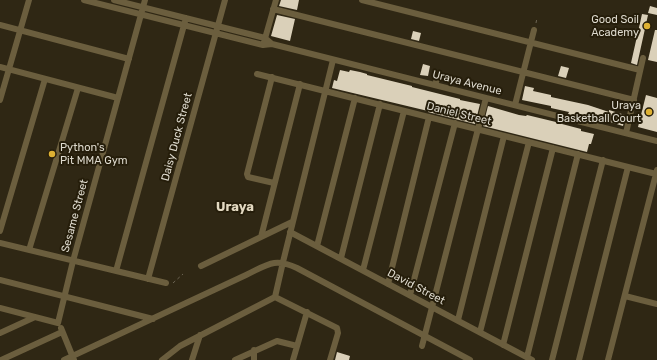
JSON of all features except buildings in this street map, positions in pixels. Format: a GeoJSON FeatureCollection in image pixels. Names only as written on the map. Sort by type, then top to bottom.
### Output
{"type":"FeatureCollection","features":[{"type":"Feature","properties":{"kind":"street"},"geometry":{"type":"LineString","coordinates":[[0,100],[29,0]]}},
{"type":"Feature","properties":{"kind":"street","name":"Uraya Avenue"},"geometry":{"type":"LineString","coordinates":[[86,0],[263,45],[272,44],[657,141]]}},
{"type":"Feature","properties":{"kind":"street","name":"Uraya Avenue"},"geometry":{"type":"LineString","coordinates":[[114,0],[265,38],[272,44]]}},
{"type":"Feature","properties":{"kind":"street","name":"Sesame Street"},"geometry":{"type":"LineString","coordinates":[[58,323],[73,261],[146,0]]}},
{"type":"Feature","properties":{"kind":"street","name":"Daisy Duck Street"},"geometry":{"type":"LineString","coordinates":[[148,279],[225,0]]}},
{"type":"Feature","properties":{"kind":"street"},"geometry":{"type":"LineString","coordinates":[[263,45],[276,0]]}},
{"type":"Feature","properties":{"kind":"street"},"geometry":{"type":"LineString","coordinates":[[362,0],[640,70]]}},
{"type":"Feature","properties":{"kind":"street"},"geometry":{"type":"LineString","coordinates":[[273,9],[634,100]]}},
{"type":"Feature","properties":{"kind":"street","name":"Daisy Duck Street"},"geometry":{"type":"LineString","coordinates":[[116,271],[186,18]]}},
{"type":"Feature","properties":{"kind":"street"},"geometry":{"type":"LineString","coordinates":[[0,25],[129,59]]}},
{"type":"Feature","properties":{"kind":"street"},"geometry":{"type":"LineString","coordinates":[[515,105],[534,30]]}},
{"type":"Feature","properties":{"kind":"street"},"geometry":{"type":"LineString","coordinates":[[626,133],[643,58]]}},
{"type":"Feature","properties":{"kind":"street"},"geometry":{"type":"LineString","coordinates":[[275,297],[292,222],[334,60]]}},
{"type":"Feature","properties":{"kind":"street"},"geometry":{"type":"LineString","coordinates":[[0,67],[118,98]]}},
{"type":"Feature","properties":{"kind":"street"},"geometry":{"type":"LineString","coordinates":[[435,85],[438,73]]}},
{"type":"Feature","properties":{"kind":"street","name":"Daniel Street"},"geometry":{"type":"LineString","coordinates":[[257,74],[628,167],[657,172]]}},
{"type":"Feature","properties":{"kind":"street"},"geometry":{"type":"LineString","coordinates":[[272,77],[247,174],[248,176],[274,183]]}},
{"type":"Feature","properties":{"kind":"street"},"geometry":{"type":"LineString","coordinates":[[0,231],[45,79]]}},
{"type":"Feature","properties":{"kind":"street"},"geometry":{"type":"LineString","coordinates":[[261,237],[300,84]]}},
{"type":"Feature","properties":{"kind":"street"},"geometry":{"type":"LineString","coordinates":[[29,250],[78,88]]}},
{"type":"Feature","properties":{"kind":"street"},"geometry":{"type":"LineString","coordinates":[[317,246],[355,98]]}},
{"type":"Feature","properties":{"kind":"street"},"geometry":{"type":"LineString","coordinates":[[422,346],[486,98]]}},
{"type":"Feature","properties":{"kind":"street"},"geometry":{"type":"LineString","coordinates":[[341,258],[380,104]]}},
{"type":"Feature","properties":{"kind":"street"},"geometry":{"type":"LineString","coordinates":[[363,270],[404,111]]}},
{"type":"Feature","properties":{"kind":"street"},"geometry":{"type":"LineString","coordinates":[[388,284],[429,117]]}},
{"type":"Feature","properties":{"kind":"street"},"geometry":{"type":"LineString","coordinates":[[410,295],[455,123]]}},
{"type":"Feature","properties":{"kind":"street"},"geometry":{"type":"LineString","coordinates":[[458,320],[504,136]]}},
{"type":"Feature","properties":{"kind":"street"},"geometry":{"type":"LineString","coordinates":[[480,332],[528,142]]}},
{"type":"Feature","properties":{"kind":"street"},"geometry":{"type":"LineString","coordinates":[[503,345],[553,148]]}},
{"type":"Feature","properties":{"kind":"street"},"geometry":{"type":"LineString","coordinates":[[530,358],[578,154]]}},
{"type":"Feature","properties":{"kind":"street"},"geometry":{"type":"LineString","coordinates":[[552,360],[603,160]]}},
{"type":"Feature","properties":{"kind":"street"},"geometry":{"type":"LineString","coordinates":[[579,360],[628,167]]}},
{"type":"Feature","properties":{"kind":"street"},"geometry":{"type":"LineString","coordinates":[[608,360],[656,182],[657,172]]}},
{"type":"Feature","properties":{"kind":"street"},"geometry":{"type":"LineString","coordinates":[[201,266],[292,222]]}},
{"type":"Feature","properties":{"kind":"street","name":"David Street"},"geometry":{"type":"LineString","coordinates":[[290,232],[530,358]]}},
{"type":"Feature","properties":{"kind":"street"},"geometry":{"type":"LineString","coordinates":[[0,243],[166,284]]}},
{"type":"Feature","properties":{"kind":"street"},"geometry":{"type":"LineString","coordinates":[[64,360],[73,358],[272,263],[283,262],[470,360]]}},
{"type":"Feature","properties":{"kind":"street"},"geometry":{"type":"LineString","coordinates":[[0,280],[153,319]]}},
{"type":"Feature","properties":{"kind":"street"},"geometry":{"type":"LineString","coordinates":[[625,296],[657,303]]}},
{"type":"Feature","properties":{"kind":"street"},"geometry":{"type":"LineString","coordinates":[[275,297],[336,327],[338,330],[330,360]]}},
{"type":"Feature","properties":{"kind":"street"},"geometry":{"type":"LineString","coordinates":[[162,360],[180,346],[275,297]]}},
{"type":"Feature","properties":{"kind":"street"},"geometry":{"type":"LineString","coordinates":[[0,308],[58,323],[73,358]]}},
{"type":"Feature","properties":{"kind":"street"},"geometry":{"type":"LineString","coordinates":[[293,360],[307,312]]}},
{"type":"Feature","properties":{"kind":"street"},"geometry":{"type":"LineString","coordinates":[[0,333],[35,317]]}},
{"type":"Feature","properties":{"kind":"street"},"geometry":{"type":"LineString","coordinates":[[1,360],[62,332]]}},
{"type":"Feature","properties":{"kind":"street"},"geometry":{"type":"LineString","coordinates":[[192,360],[200,335]]}},
{"type":"Feature","properties":{"kind":"street"},"geometry":{"type":"LineString","coordinates":[[235,360],[254,350],[277,341],[297,346]]}},
{"type":"Feature","properties":{"kind":"street"},"geometry":{"type":"LineString","coordinates":[[254,350],[254,360]]}},
{"type":"Feature","properties":{"kind":"path"},"geometry":{"type":"LineString","coordinates":[[166,284],[173,283],[183,274]]}},
{"type":"Feature","properties":{"kind":"place","name":"Good Soil Academy"},"geometry":{"type":"Point","coordinates":[647,26]}},
{"type":"Feature","properties":{"kind":"place","name":"Uraya Basketball Court"},"geometry":{"type":"Point","coordinates":[649,112]}},
{"type":"Feature","properties":{"kind":"place","name":"Python's Pit MMA Gym"},"geometry":{"type":"Point","coordinates":[52,154]}},
{"type":"Feature","properties":{"kind":"district","name":"Uraya"},"geometry":{"type":"Point","coordinates":[235,207]}}]}
